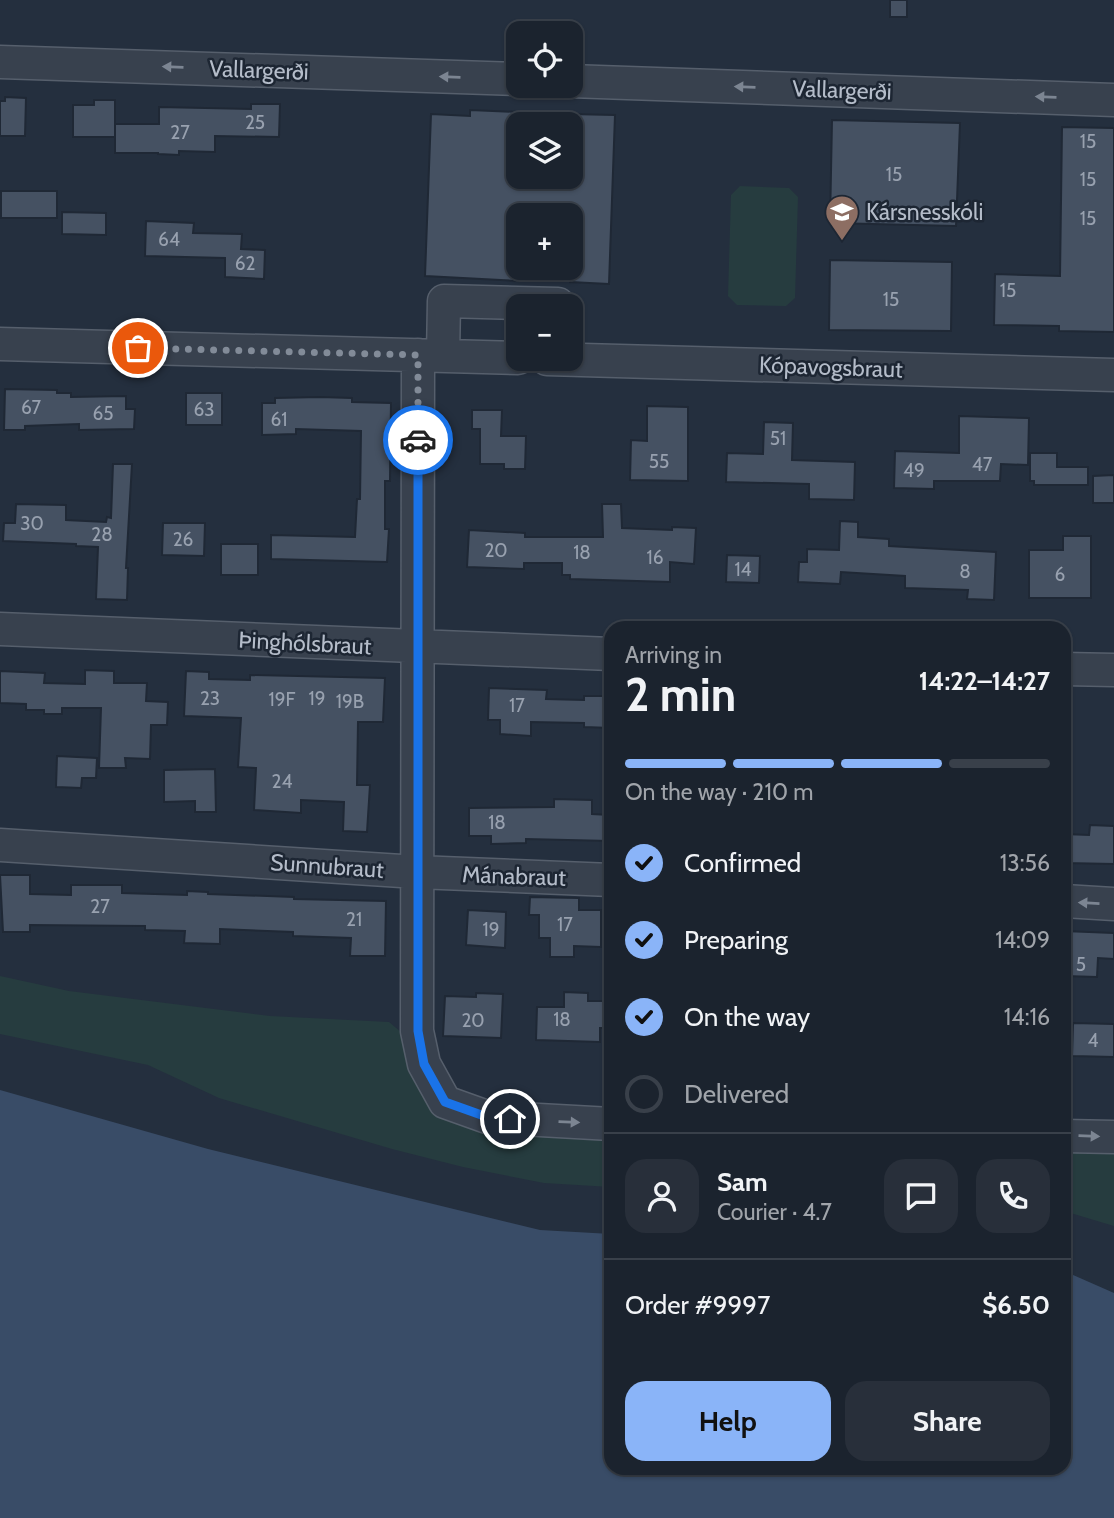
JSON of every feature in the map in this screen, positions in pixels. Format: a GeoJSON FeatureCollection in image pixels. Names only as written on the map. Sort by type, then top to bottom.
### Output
{"type":"FeatureCollection","features":[{"type":"Feature","properties":{"kind":"street","name":"Vallargerði"},"geometry":{"type":"LineString","coordinates":[[0,62],[506,79]]}},
{"type":"Feature","properties":{"kind":"street","name":"Vallargerði"},"geometry":{"type":"LineString","coordinates":[[583,81],[1114,100]]}},
{"type":"Feature","properties":{"kind":"street"},"geometry":{"type":"LineString","coordinates":[[418,872],[418,648],[430,356],[444,301],[506,303]]}},
{"type":"Feature","properties":{"kind":"street"},"geometry":{"type":"LineString","coordinates":[[0,344],[506,358]]}},
{"type":"Feature","properties":{"kind":"street","name":"Kópavogsbraut"},"geometry":{"type":"LineString","coordinates":[[583,360],[1114,375]]}},
{"type":"Feature","properties":{"kind":"street","name":"Þinghólsbraut"},"geometry":{"type":"LineString","coordinates":[[0,629],[604,654]]}},
{"type":"Feature","properties":{"kind":"street"},"geometry":{"type":"LineString","coordinates":[[1071,669],[1114,670]]}},
{"type":"Feature","properties":{"kind":"street","name":"Sunnubraut"},"geometry":{"type":"LineString","coordinates":[[0,845],[418,872],[418,1031],[424,1064],[445,1102],[487,1117],[604,1124]]}},
{"type":"Feature","properties":{"kind":"street","name":"Mánabraut"},"geometry":{"type":"LineString","coordinates":[[418,872],[604,880]]}},
{"type":"Feature","properties":{"kind":"street"},"geometry":{"type":"LineString","coordinates":[[1071,901],[1114,904]]}},
{"type":"Feature","properties":{"kind":"street"},"geometry":{"type":"LineString","coordinates":[[1071,1136],[1114,1137]]}},
{"type":"Feature","properties":{"kind":"green space"},"geometry":{"type":"Polygon","coordinates":[[[740,186],[789,188],[798,197],[795,298],[786,306],[737,305],[728,296],[731,195],[740,186]]]}},
{"type":"Feature","properties":{"kind":"green space"},"geometry":{"type":"Polygon","coordinates":[[[0,976],[69,991],[270,1016],[389,1022],[414,1043],[443,1107],[604,1130],[604,1187],[544,1183],[463,1167],[219,1098],[148,1065],[0,1034],[0,976]]]}},
{"type":"Feature","properties":{"kind":"green space"},"geometry":{"type":"Polygon","coordinates":[[[1071,1150],[1114,1153],[1114,1226],[1071,1213],[1071,1150]]]}},
{"type":"Feature","properties":{"kind":"water"},"geometry":{"type":"Polygon","coordinates":[[[0,1090],[208,1149],[540,1230],[604,1234],[604,1475],[1071,1475],[1071,1274],[1114,1293],[1114,1518],[0,1518],[0,1090]]]}},
{"type":"Feature","properties":{"kind":"building"},"geometry":{"type":"Polygon","coordinates":[[[890,0],[907,0],[907,17],[890,17],[890,0]]]}},
{"type":"Feature","properties":{"kind":"building"},"geometry":{"type":"Polygon","coordinates":[[[5,97],[26,98],[25,136],[0,136],[0,101],[5,101],[5,97]]]}},
{"type":"Feature","properties":{"kind":"building"},"geometry":{"type":"Polygon","coordinates":[[[94,100],[115,100],[115,137],[73,137],[73,105],[94,105],[94,100]]]}},
{"type":"Feature","properties":{"kind":"building"},"geometry":{"type":"Polygon","coordinates":[[[251,104],[280,104],[279,137],[215,136],[215,152],[179,151],[179,155],[115,153],[115,124],[159,124],[159,107],[251,109],[251,104]]]}},
{"type":"Feature","properties":{"kind":"building"},"geometry":{"type":"Polygon","coordinates":[[[470,110],[518,112],[506,112],[506,189],[583,189],[583,114],[615,115],[609,284],[570,282],[583,280],[583,203],[506,203],[506,280],[518,281],[425,276],[431,114],[470,116],[470,110]]]}},
{"type":"Feature","properties":{"kind":"building"},"geometry":{"type":"Polygon","coordinates":[[[832,120],[960,123],[956,226],[830,223],[832,120]]]}},
{"type":"Feature","properties":{"kind":"building"},"geometry":{"type":"Polygon","coordinates":[[[1062,127],[1114,128],[1114,332],[1059,331],[1059,326],[994,325],[995,274],[1060,276],[1062,127]]]}},
{"type":"Feature","properties":{"kind":"building"},"geometry":{"type":"Polygon","coordinates":[[[1,191],[57,191],[57,218],[1,218],[1,191]]]}},
{"type":"Feature","properties":{"kind":"building"},"geometry":{"type":"Polygon","coordinates":[[[62,212],[106,213],[106,235],[62,234],[62,212]]]}},
{"type":"Feature","properties":{"kind":"building"},"geometry":{"type":"Polygon","coordinates":[[[146,221],[194,223],[193,233],[242,234],[241,249],[265,250],[264,279],[225,277],[225,258],[145,256],[146,221]]]}},
{"type":"Feature","properties":{"kind":"building"},"geometry":{"type":"Polygon","coordinates":[[[830,260],[952,262],[951,331],[829,330],[830,260]]]}},
{"type":"Feature","properties":{"kind":"building"},"geometry":{"type":"Polygon","coordinates":[[[5,389],[57,390],[57,393],[71,393],[71,397],[126,396],[126,409],[135,409],[134,429],[79,430],[79,424],[25,426],[25,430],[4,430],[5,389]]]}},
{"type":"Feature","properties":{"kind":"building"},"geometry":{"type":"Polygon","coordinates":[[[186,393],[222,393],[222,425],[186,425],[186,393]]]}},
{"type":"Feature","properties":{"kind":"building"},"geometry":{"type":"Polygon","coordinates":[[[275,398],[352,398],[352,402],[391,403],[390,481],[385,481],[385,529],[389,529],[387,562],[271,559],[271,535],[355,537],[357,499],[360,499],[361,431],[296,429],[296,434],[262,435],[262,403],[275,403],[275,398]]]}},
{"type":"Feature","properties":{"kind":"building"},"geometry":{"type":"Polygon","coordinates":[[[647,406],[688,407],[688,481],[630,480],[631,440],[647,441],[647,406]]]}},
{"type":"Feature","properties":{"kind":"building"},"geometry":{"type":"Polygon","coordinates":[[[472,410],[502,410],[501,436],[526,436],[525,469],[504,469],[504,464],[480,464],[480,429],[472,429],[472,410]]]}},
{"type":"Feature","properties":{"kind":"building"},"geometry":{"type":"Polygon","coordinates":[[[959,416],[1029,418],[1028,465],[1001,464],[1000,481],[934,481],[934,489],[894,488],[895,451],[959,453],[959,416]]]}},
{"type":"Feature","properties":{"kind":"building"},"geometry":{"type":"Polygon","coordinates":[[[764,422],[793,423],[792,460],[855,462],[854,500],[809,499],[809,484],[726,482],[727,453],[763,454],[764,422]]]}},
{"type":"Feature","properties":{"kind":"building"},"geometry":{"type":"Polygon","coordinates":[[[1030,453],[1057,453],[1057,467],[1088,467],[1088,485],[1034,485],[1034,481],[1030,481],[1030,453]]]}},
{"type":"Feature","properties":{"kind":"building"},"geometry":{"type":"Polygon","coordinates":[[[113,464],[132,464],[126,568],[127,600],[96,599],[98,547],[3,541],[4,523],[15,523],[16,504],[66,505],[66,520],[106,522],[107,517],[111,518],[113,464]]]}},
{"type":"Feature","properties":{"kind":"building"},"geometry":{"type":"Polygon","coordinates":[[[1114,475],[1114,503],[1093,503],[1093,476],[1114,475]]]}},
{"type":"Feature","properties":{"kind":"building"},"geometry":{"type":"Polygon","coordinates":[[[602,504],[621,504],[622,528],[696,528],[694,564],[670,562],[670,582],[570,579],[570,575],[562,575],[562,563],[524,563],[524,569],[467,567],[469,530],[525,533],[525,537],[603,537],[602,504]]]}},
{"type":"Feature","properties":{"kind":"building"},"geometry":{"type":"Polygon","coordinates":[[[840,521],[858,522],[858,537],[889,539],[889,546],[996,552],[994,600],[967,599],[968,590],[905,588],[905,576],[841,572],[840,584],[798,582],[799,562],[807,562],[807,549],[839,550],[840,521]]]}},
{"type":"Feature","properties":{"kind":"building"},"geometry":{"type":"Polygon","coordinates":[[[163,523],[205,523],[204,556],[162,555],[163,523]]]}},
{"type":"Feature","properties":{"kind":"building"},"geometry":{"type":"Polygon","coordinates":[[[1063,536],[1091,536],[1091,598],[1029,598],[1029,550],[1063,550],[1063,536]]]}},
{"type":"Feature","properties":{"kind":"building"},"geometry":{"type":"Polygon","coordinates":[[[221,544],[258,544],[258,575],[221,575],[221,544]]]}},
{"type":"Feature","properties":{"kind":"building"},"geometry":{"type":"Polygon","coordinates":[[[727,555],[760,556],[759,583],[726,582],[727,555]]]}},
{"type":"Feature","properties":{"kind":"building"},"geometry":{"type":"Polygon","coordinates":[[[85,670],[114,671],[114,683],[147,683],[146,701],[168,702],[167,725],[151,725],[150,759],[125,758],[126,768],[99,768],[101,708],[62,708],[62,714],[44,714],[44,710],[26,710],[26,704],[0,703],[0,671],[45,673],[44,683],[85,684],[85,670]]]}},
{"type":"Feature","properties":{"kind":"building"},"geometry":{"type":"Polygon","coordinates":[[[186,671],[209,672],[209,679],[250,680],[250,675],[385,678],[383,722],[358,722],[357,785],[370,785],[367,832],[343,831],[344,802],[301,800],[301,813],[254,810],[256,768],[238,767],[241,718],[184,716],[186,671]]]}},
{"type":"Feature","properties":{"kind":"building"},"geometry":{"type":"Polygon","coordinates":[[[489,688],[547,690],[546,699],[584,700],[584,696],[604,696],[604,728],[584,727],[584,723],[531,722],[531,736],[500,734],[500,720],[488,720],[489,688]]]}},
{"type":"Feature","properties":{"kind":"building"},"geometry":{"type":"Polygon","coordinates":[[[57,756],[97,758],[96,778],[82,778],[81,788],[56,787],[57,756]]]}},
{"type":"Feature","properties":{"kind":"building"},"geometry":{"type":"Polygon","coordinates":[[[215,769],[216,812],[195,812],[195,801],[164,802],[164,770],[215,769]]]}},
{"type":"Feature","properties":{"kind":"building"},"geometry":{"type":"Polygon","coordinates":[[[554,799],[592,800],[592,814],[604,815],[604,841],[526,839],[526,843],[491,844],[491,836],[469,836],[469,808],[554,807],[554,799]]]}},
{"type":"Feature","properties":{"kind":"building"},"geometry":{"type":"Polygon","coordinates":[[[1090,825],[1114,826],[1114,864],[1071,863],[1071,834],[1089,835],[1090,825]]]}},
{"type":"Feature","properties":{"kind":"building"},"geometry":{"type":"Polygon","coordinates":[[[0,875],[30,875],[30,894],[71,895],[71,885],[122,885],[122,893],[187,895],[187,891],[294,899],[386,901],[385,956],[350,956],[351,938],[293,936],[293,932],[220,929],[220,944],[184,943],[185,931],[145,930],[145,926],[30,925],[30,932],[3,932],[0,875]]]}},
{"type":"Feature","properties":{"kind":"building"},"geometry":{"type":"Polygon","coordinates":[[[530,897],[579,898],[579,910],[601,910],[601,947],[574,946],[574,957],[550,957],[550,938],[539,938],[539,915],[529,915],[530,897]]]}},
{"type":"Feature","properties":{"kind":"building"},"geometry":{"type":"Polygon","coordinates":[[[468,910],[506,912],[505,948],[466,945],[468,910]]]}},
{"type":"Feature","properties":{"kind":"building"},"geometry":{"type":"Polygon","coordinates":[[[1071,931],[1114,933],[1114,959],[1098,958],[1097,977],[1071,976],[1071,931]]]}},
{"type":"Feature","properties":{"kind":"building"},"geometry":{"type":"Polygon","coordinates":[[[564,992],[588,993],[588,1001],[604,1001],[604,1028],[600,1028],[600,1042],[536,1040],[537,1007],[564,1007],[564,992]]]}},
{"type":"Feature","properties":{"kind":"building"},"geometry":{"type":"Polygon","coordinates":[[[476,993],[503,994],[501,1038],[443,1036],[445,996],[476,997],[476,993]]]}},
{"type":"Feature","properties":{"kind":"building"},"geometry":{"type":"Polygon","coordinates":[[[1073,1023],[1114,1024],[1114,1057],[1072,1056],[1073,1023]]]}},
{"type":"Feature","properties":{"kind":"way so far"},"geometry":{"type":"LineString","coordinates":[[138,348],[418,355],[418,440]]}},
{"type":"Feature","properties":{"kind":"place","name":"Kársnesskóli"},"geometry":{"type":"Point","coordinates":[842,242]}},
{"type":"Feature","properties":{"kind":"route"},"geometry":{"type":"LineString","coordinates":[[418,440],[418,1031],[424,1064],[445,1102],[487,1117],[510,1119]]}}]}
